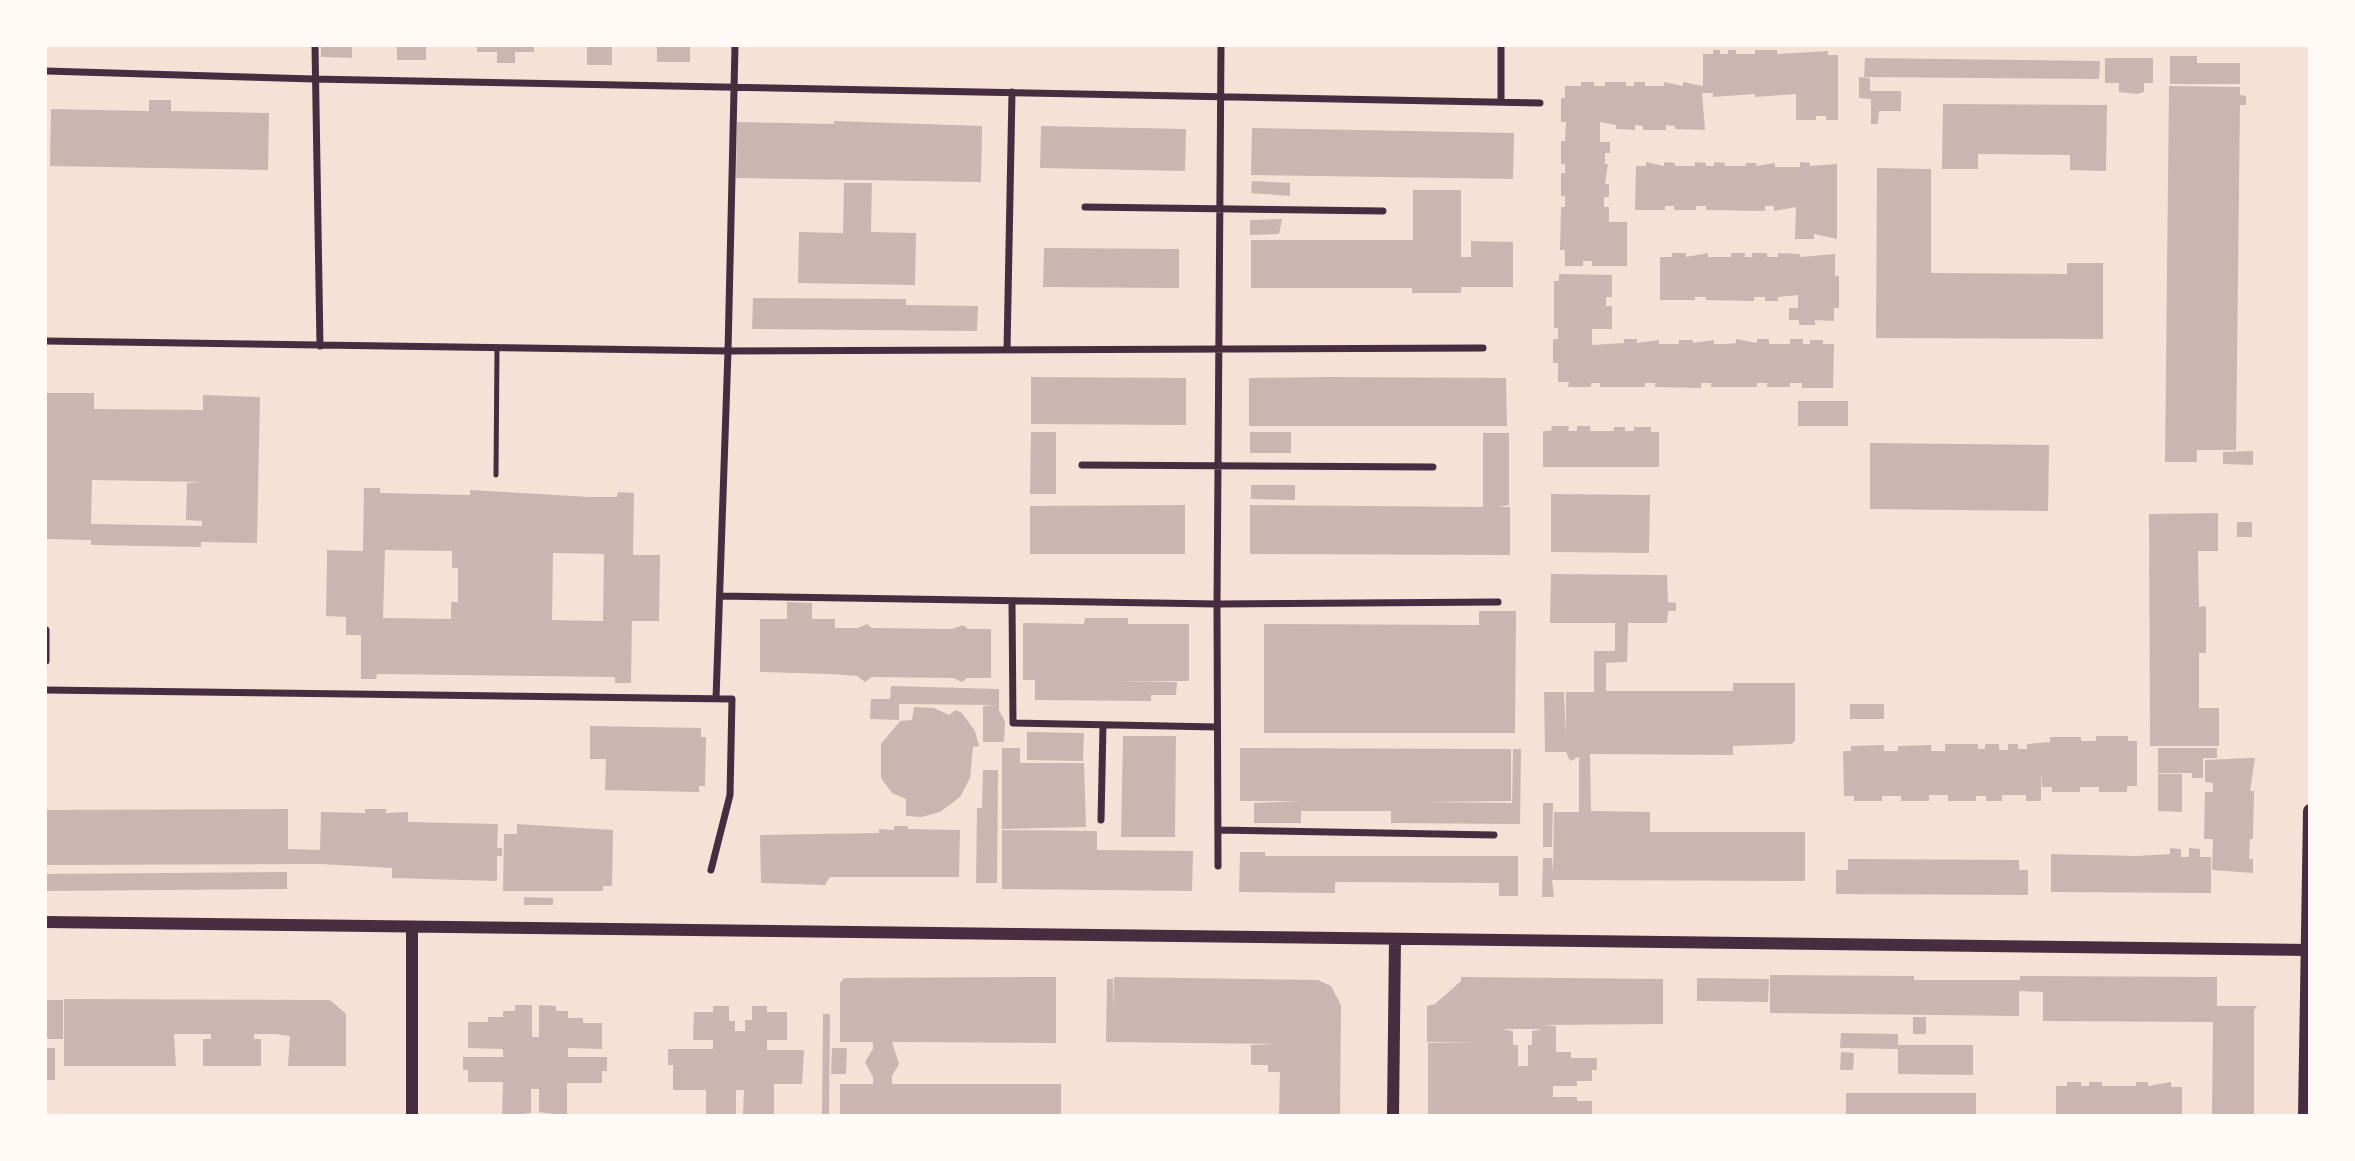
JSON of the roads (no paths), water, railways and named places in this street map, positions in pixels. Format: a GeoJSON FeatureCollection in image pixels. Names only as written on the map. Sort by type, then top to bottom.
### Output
{"type":"FeatureCollection","features":[{"type":"Feature","properties":{"kind":"main road"},"geometry":{"type":"LineString","coordinates":[[2305,1115],[2309,811]]}},
{"type":"Feature","properties":{"kind":"street"},"geometry":{"type":"LineString","coordinates":[[315,46],[313,79],[320,346]]}},
{"type":"Feature","properties":{"kind":"street"},"geometry":{"type":"LineString","coordinates":[[716,699],[735,46]]}},
{"type":"Feature","properties":{"kind":"street"},"geometry":{"type":"LineString","coordinates":[[1218,866],[1217,604],[1223,96],[1221,46]]}},
{"type":"Feature","properties":{"kind":"street"},"geometry":{"type":"LineString","coordinates":[[1501,46],[1501,102]]}},
{"type":"Feature","properties":{"kind":"street"},"geometry":{"type":"LineString","coordinates":[[46,71],[313,79],[1540,103]]}},
{"type":"Feature","properties":{"kind":"street"},"geometry":{"type":"LineString","coordinates":[[1007,349],[1012,92]]}},
{"type":"Feature","properties":{"kind":"street"},"geometry":{"type":"LineString","coordinates":[[1085,208],[1383,211]]}},
{"type":"Feature","properties":{"kind":"street"},"geometry":{"type":"LineString","coordinates":[[46,341],[728,351],[1483,348]]}},
{"type":"Feature","properties":{"kind":"street"},"geometry":{"type":"LineString","coordinates":[[1082,465],[1433,467]]}},
{"type":"Feature","properties":{"kind":"street"},"geometry":{"type":"LineString","coordinates":[[720,596],[1217,604],[1498,602]]}},
{"type":"Feature","properties":{"kind":"street"},"geometry":{"type":"LineString","coordinates":[[1012,601],[1013,723],[1217,727]]}},
{"type":"Feature","properties":{"kind":"street"},"geometry":{"type":"LineString","coordinates":[[46,630],[46,661]]}},
{"type":"Feature","properties":{"kind":"street"},"geometry":{"type":"LineString","coordinates":[[46,690],[732,699],[730,796],[711,870]]}},
{"type":"Feature","properties":{"kind":"street"},"geometry":{"type":"LineString","coordinates":[[1101,820],[1103,725]]}},
{"type":"Feature","properties":{"kind":"street"},"geometry":{"type":"LineString","coordinates":[[1218,830],[1494,835]]}},
{"type":"Feature","properties":{"kind":"street"},"geometry":{"type":"LineString","coordinates":[[46,922],[2308,950]]}},
{"type":"Feature","properties":{"kind":"street"},"geometry":{"type":"LineString","coordinates":[[412,927],[412,1115]]}},
{"type":"Feature","properties":{"kind":"street"},"geometry":{"type":"LineString","coordinates":[[1393,1115],[1395,939]]}},
{"type":"Feature","properties":{"kind":"lane"},"geometry":{"type":"LineString","coordinates":[[496,475],[497,347]]}}]}
